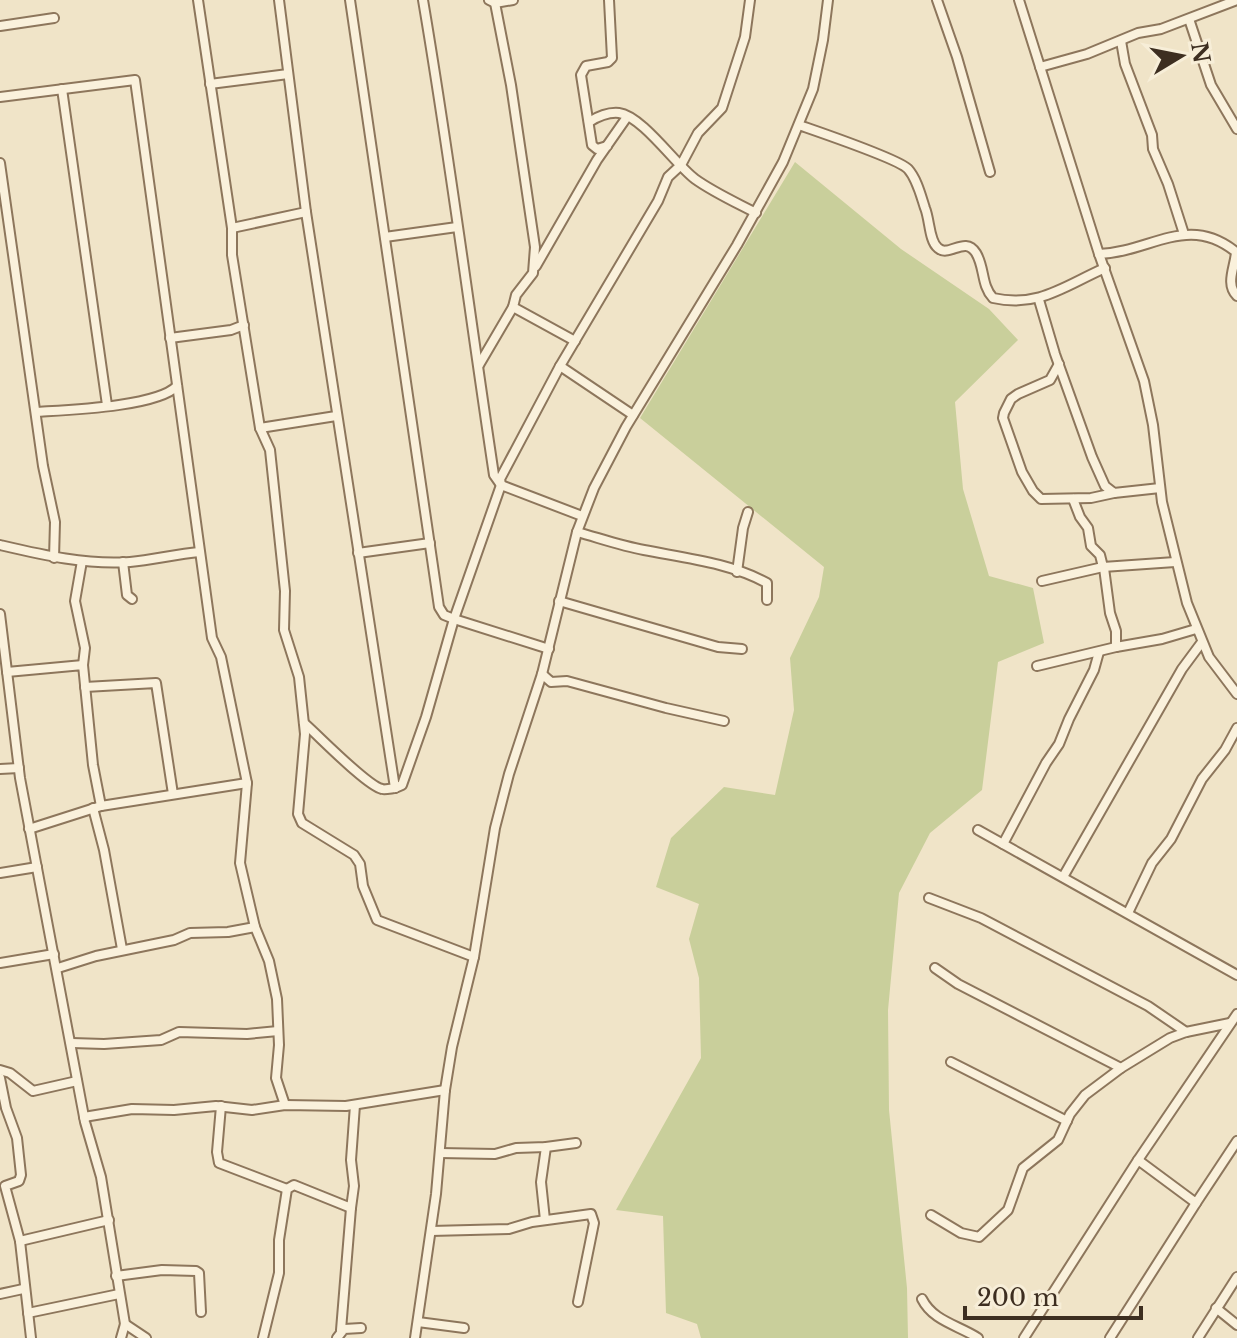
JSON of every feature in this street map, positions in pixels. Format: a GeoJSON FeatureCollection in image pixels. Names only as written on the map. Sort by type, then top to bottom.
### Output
{"type":"FeatureCollection","features":[{"type":"Feature","properties":{"kind":"street"},"geometry":{"type":"LineString","coordinates":[[198,0],[232,228],[232,255],[260,428],[270,450],[285,591],[284,630],[299,677],[304,723],[298,810],[302,823],[354,855],[360,864],[363,886],[377,920],[474,957]]}},
{"type":"Feature","properties":{"kind":"street"},"geometry":{"type":"LineString","coordinates":[[279,0],[336,416],[395,788]]}},
{"type":"Feature","properties":{"kind":"street"},"geometry":{"type":"LineString","coordinates":[[350,0],[439,607],[444,615],[454,619],[549,649]]}},
{"type":"Feature","properties":{"kind":"street"},"geometry":{"type":"LineString","coordinates":[[423,0],[436,65],[494,475],[501,485],[582,516]]}},
{"type":"Feature","properties":{"kind":"street"},"geometry":{"type":"LineString","coordinates":[[513,0],[492,2],[511,85],[539,249]]}},
{"type":"Feature","properties":{"kind":"street"},"geometry":{"type":"LineString","coordinates":[[607,146],[597,149],[592,145],[581,75],[586,66],[608,62],[612,58],[609,0]]}},
{"type":"Feature","properties":{"kind":"street"},"geometry":{"type":"LineString","coordinates":[[304,723],[364,779],[383,790],[402,785],[426,717],[454,619],[501,485],[500,479],[560,366],[658,201],[668,177],[681,165],[698,133],[722,108],[745,37],[750,0]]}},
{"type":"Feature","properties":{"kind":"street"},"geometry":{"type":"LineString","coordinates":[[415,1338],[431,1231],[445,1090],[474,957],[495,828],[549,649],[577,532],[633,415],[756,213],[799,125],[818,68],[828,0]]}},
{"type":"Feature","properties":{"kind":"street"},"geometry":{"type":"LineString","coordinates":[[937,0],[990,172]]}},
{"type":"Feature","properties":{"kind":"street"},"geometry":{"type":"LineString","coordinates":[[1019,0],[1099,254],[1144,381],[1175,562],[1196,629],[1220,675],[1237,694]]}},
{"type":"Feature","properties":{"kind":"street"},"geometry":{"type":"LineString","coordinates":[[1040,67],[1107,47],[1138,33],[1161,29],[1237,0]]}},
{"type":"Feature","properties":{"kind":"street"},"geometry":{"type":"LineString","coordinates":[[0,26],[54,18]]}},
{"type":"Feature","properties":{"kind":"street"},"geometry":{"type":"LineString","coordinates":[[1189,19],[1211,85],[1237,129]]}},
{"type":"Feature","properties":{"kind":"street"},"geometry":{"type":"LineString","coordinates":[[1121,41],[1125,64],[1184,234]]}},
{"type":"Feature","properties":{"kind":"street"},"geometry":{"type":"LineString","coordinates":[[1107,47],[1125,64]]}},
{"type":"Feature","properties":{"kind":"street"},"geometry":{"type":"LineString","coordinates":[[210,84],[288,74]]}},
{"type":"Feature","properties":{"kind":"street"},"geometry":{"type":"LineString","coordinates":[[0,97],[135,80],[212,638],[221,657],[247,783],[240,863],[277,999],[276,1078],[285,1105]]}},
{"type":"Feature","properties":{"kind":"street"},"geometry":{"type":"LineString","coordinates":[[62,89],[107,405]]}},
{"type":"Feature","properties":{"kind":"street"},"geometry":{"type":"LineString","coordinates":[[589,122],[616,113],[627,117],[691,177],[756,213]]}},
{"type":"Feature","properties":{"kind":"street"},"geometry":{"type":"LineString","coordinates":[[478,367],[513,307],[516,295],[533,271],[539,249],[627,117]]}},
{"type":"Feature","properties":{"kind":"street"},"geometry":{"type":"LineString","coordinates":[[799,125],[909,170],[931,223],[930,237],[940,251],[962,245],[974,250],[983,282],[993,298],[1012,302],[1039,300],[1105,268]]}},
{"type":"Feature","properties":{"kind":"street"},"geometry":{"type":"LineString","coordinates":[[0,163],[47,492],[55,522],[54,558]]}},
{"type":"Feature","properties":{"kind":"street"},"geometry":{"type":"LineString","coordinates":[[232,228],[306,212]]}},
{"type":"Feature","properties":{"kind":"street"},"geometry":{"type":"LineString","coordinates":[[385,237],[457,227]]}},
{"type":"Feature","properties":{"kind":"street"},"geometry":{"type":"LineString","coordinates":[[1099,254],[1123,251],[1184,234],[1203,235],[1237,252],[1231,284],[1237,296]]}},
{"type":"Feature","properties":{"kind":"street"},"geometry":{"type":"LineString","coordinates":[[1039,300],[1092,457],[1105,486],[1114,493]]}},
{"type":"Feature","properties":{"kind":"street"},"geometry":{"type":"LineString","coordinates":[[513,307],[575,341]]}},
{"type":"Feature","properties":{"kind":"street"},"geometry":{"type":"LineString","coordinates":[[170,338],[231,330],[244,325]]}},
{"type":"Feature","properties":{"kind":"street"},"geometry":{"type":"LineString","coordinates":[[1059,364],[1050,380],[1011,399],[1003,418],[1022,472],[1038,497],[1073,499],[1160,488]]}},
{"type":"Feature","properties":{"kind":"street"},"geometry":{"type":"LineString","coordinates":[[560,366],[633,415]]}},
{"type":"Feature","properties":{"kind":"street"},"geometry":{"type":"LineString","coordinates":[[36,412],[128,404],[170,394],[177,386]]}},
{"type":"Feature","properties":{"kind":"street"},"geometry":{"type":"LineString","coordinates":[[260,428],[336,416]]}},
{"type":"Feature","properties":{"kind":"street"},"geometry":{"type":"LineString","coordinates":[[1073,499],[1088,528],[1093,550],[1100,555],[1104,568],[1110,613],[1116,631],[1116,647]]}},
{"type":"Feature","properties":{"kind":"street"},"geometry":{"type":"LineString","coordinates":[[737,572],[748,512]]}},
{"type":"Feature","properties":{"kind":"street"},"geometry":{"type":"LineString","coordinates":[[577,532],[737,572],[767,583],[767,600]]}},
{"type":"Feature","properties":{"kind":"street"},"geometry":{"type":"LineString","coordinates":[[358,553],[430,543]]}},
{"type":"Feature","properties":{"kind":"street"},"geometry":{"type":"LineString","coordinates":[[0,545],[54,558],[82,561],[123,562],[199,552]]}},
{"type":"Feature","properties":{"kind":"street"},"geometry":{"type":"LineString","coordinates":[[82,561],[75,601],[85,648],[83,665],[97,807],[122,949]]}},
{"type":"Feature","properties":{"kind":"street"},"geometry":{"type":"LineString","coordinates":[[123,562],[127,595],[132,599]]}},
{"type":"Feature","properties":{"kind":"street"},"geometry":{"type":"LineString","coordinates":[[1042,581],[1104,568],[1175,562]]}},
{"type":"Feature","properties":{"kind":"street"},"geometry":{"type":"LineString","coordinates":[[559,601],[718,647],[742,649]]}},
{"type":"Feature","properties":{"kind":"street"},"geometry":{"type":"LineString","coordinates":[[0,614],[29,829],[58,968],[84,1117],[109,1220],[119,1294],[129,1328],[146,1338]]}},
{"type":"Feature","properties":{"kind":"street"},"geometry":{"type":"LineString","coordinates":[[1037,666],[1196,629]]}},
{"type":"Feature","properties":{"kind":"street"},"geometry":{"type":"LineString","coordinates":[[1063,877],[1182,669],[1202,642]]}},
{"type":"Feature","properties":{"kind":"street"},"geometry":{"type":"LineString","coordinates":[[1003,844],[1059,744],[1094,670],[1099,652]]}},
{"type":"Feature","properties":{"kind":"street"},"geometry":{"type":"LineString","coordinates":[[7,672],[83,665]]}},
{"type":"Feature","properties":{"kind":"street"},"geometry":{"type":"LineString","coordinates":[[542,674],[551,682],[567,681],[724,721]]}},
{"type":"Feature","properties":{"kind":"street"},"geometry":{"type":"LineString","coordinates":[[85,687],[156,683],[173,794]]}},
{"type":"Feature","properties":{"kind":"street"},"geometry":{"type":"LineString","coordinates":[[1128,913],[1152,863],[1171,839],[1202,779],[1221,756],[1237,728]]}},
{"type":"Feature","properties":{"kind":"street"},"geometry":{"type":"LineString","coordinates":[[0,769],[19,768]]}},
{"type":"Feature","properties":{"kind":"street"},"geometry":{"type":"LineString","coordinates":[[29,829],[97,807],[247,783]]}},
{"type":"Feature","properties":{"kind":"street"},"geometry":{"type":"LineString","coordinates":[[978,830],[1237,975]]}},
{"type":"Feature","properties":{"kind":"street"},"geometry":{"type":"LineString","coordinates":[[0,873],[37,867]]}},
{"type":"Feature","properties":{"kind":"street"},"geometry":{"type":"LineString","coordinates":[[929,898],[981,918],[1148,1006],[1186,1032]]}},
{"type":"Feature","properties":{"kind":"street"},"geometry":{"type":"LineString","coordinates":[[58,968],[122,949],[174,940],[190,933],[228,932],[255,927]]}},
{"type":"Feature","properties":{"kind":"street"},"geometry":{"type":"LineString","coordinates":[[0,963],[54,954]]}},
{"type":"Feature","properties":{"kind":"street"},"geometry":{"type":"LineString","coordinates":[[935,968],[958,984],[1121,1068]]}},
{"type":"Feature","properties":{"kind":"street"},"geometry":{"type":"LineString","coordinates":[[1024,1338],[1138,1160],[1237,1014]]}},
{"type":"Feature","properties":{"kind":"street"},"geometry":{"type":"LineString","coordinates":[[931,1215],[961,1233],[979,1237],[1008,1210],[1023,1168],[1058,1140],[1085,1095],[1170,1038],[1230,1023]]}},
{"type":"Feature","properties":{"kind":"street"},"geometry":{"type":"LineString","coordinates":[[72,1043],[161,1040],[179,1032],[247,1034],[278,1031]]}},
{"type":"Feature","properties":{"kind":"street"},"geometry":{"type":"LineString","coordinates":[[951,1062],[1067,1121]]}},
{"type":"Feature","properties":{"kind":"street"},"geometry":{"type":"LineString","coordinates":[[0,1070],[10,1073],[33,1091],[77,1081]]}},
{"type":"Feature","properties":{"kind":"street"},"geometry":{"type":"LineString","coordinates":[[0,1078],[6,1108],[17,1138],[21,1175],[19,1181],[5,1186],[20,1241],[23,1289],[31,1338]]}},
{"type":"Feature","properties":{"kind":"street"},"geometry":{"type":"LineString","coordinates":[[84,1117],[132,1109],[174,1110],[221,1106],[252,1110],[285,1105],[355,1105],[445,1090]]}},
{"type":"Feature","properties":{"kind":"street"},"geometry":{"type":"LineString","coordinates":[[355,1105],[351,1160],[354,1186],[339,1334],[361,1328]]}},
{"type":"Feature","properties":{"kind":"street"},"geometry":{"type":"LineString","coordinates":[[221,1106],[219,1163],[287,1189]]}},
{"type":"Feature","properties":{"kind":"street"},"geometry":{"type":"LineString","coordinates":[[1110,1338],[1237,1141]]}},
{"type":"Feature","properties":{"kind":"street"},"geometry":{"type":"LineString","coordinates":[[440,1153],[495,1154],[516,1148],[576,1143]]}},
{"type":"Feature","properties":{"kind":"street"},"geometry":{"type":"LineString","coordinates":[[545,1220],[541,1182],[546,1147]]}},
{"type":"Feature","properties":{"kind":"street"},"geometry":{"type":"LineString","coordinates":[[1138,1160],[1196,1203]]}},
{"type":"Feature","properties":{"kind":"street"},"geometry":{"type":"LineString","coordinates":[[287,1189],[294,1185],[351,1208]]}},
{"type":"Feature","properties":{"kind":"street"},"geometry":{"type":"LineString","coordinates":[[263,1338],[279,1273],[279,1240],[287,1189]]}},
{"type":"Feature","properties":{"kind":"street"},"geometry":{"type":"LineString","coordinates":[[431,1231],[509,1229],[588,1214],[594,1218],[578,1302]]}},
{"type":"Feature","properties":{"kind":"street"},"geometry":{"type":"LineString","coordinates":[[20,1241],[109,1220]]}},
{"type":"Feature","properties":{"kind":"street"},"geometry":{"type":"LineString","coordinates":[[116,1276],[162,1270],[196,1271],[199,1273],[201,1312]]}},
{"type":"Feature","properties":{"kind":"street"},"geometry":{"type":"LineString","coordinates":[[1198,1338],[1237,1277]]}},
{"type":"Feature","properties":{"kind":"street"},"geometry":{"type":"LineString","coordinates":[[0,1294],[23,1289]]}},
{"type":"Feature","properties":{"kind":"street"},"geometry":{"type":"LineString","coordinates":[[28,1313],[119,1294]]}},
{"type":"Feature","properties":{"kind":"street"},"geometry":{"type":"LineString","coordinates":[[922,1299],[928,1311],[936,1317],[978,1338]]}},
{"type":"Feature","properties":{"kind":"street"},"geometry":{"type":"LineString","coordinates":[[1216,1308],[1237,1325]]}},
{"type":"Feature","properties":{"kind":"street"},"geometry":{"type":"LineString","coordinates":[[418,1322],[464,1328]]}},
{"type":"Feature","properties":{"kind":"street"},"geometry":{"type":"LineString","coordinates":[[120,1336],[129,1328]]}},
{"type":"Feature","properties":{"kind":"green space"},"geometry":{"type":"Polygon","coordinates":[[[795,162],[901,249],[989,309],[1018,340],[955,402],[963,489],[989,576],[1033,588],[1044,643],[998,662],[982,790],[930,833],[899,893],[888,1010],[889,1110],[907,1288],[908,1338],[701,1338],[697,1324],[666,1313],[663,1216],[616,1210],[701,1058],[699,978],[689,939],[699,904],[656,887],[671,838],[724,787],[775,795],[794,710],[790,658],[819,597],[824,567],[640,418],[795,162]]]}}]}
